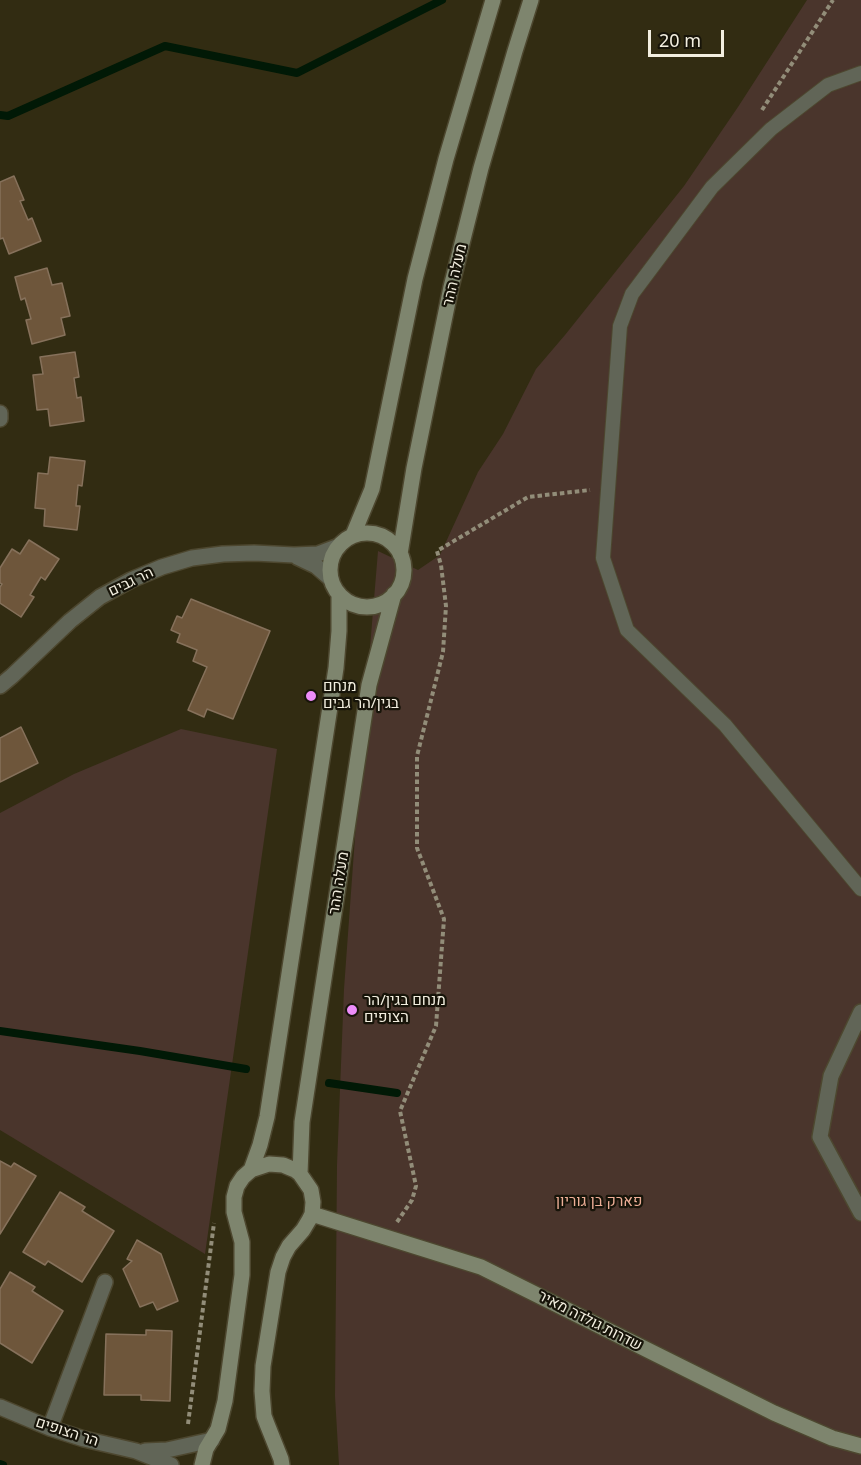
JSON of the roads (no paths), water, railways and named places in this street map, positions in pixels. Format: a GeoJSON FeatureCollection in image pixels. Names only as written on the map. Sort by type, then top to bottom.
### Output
{"type":"FeatureCollection","features":[{"type":"Feature","properties":{"kind":"main road"},"geometry":{"type":"LineString","coordinates":[[353,536],[372,489],[418,268],[449,148],[493,0]]}},
{"type":"Feature","properties":{"kind":"main road","name":"מעלה ההר"},"geometry":{"type":"LineString","coordinates":[[400,554],[414,468],[451,287],[482,168],[531,0]]}},
{"type":"Feature","properties":{"kind":"main road"},"geometry":{"type":"LineString","coordinates":[[365,533],[377,534],[388,540],[400,554],[403,566],[402,578],[394,594],[375,605],[353,604],[339,594],[331,579],[332,556],[339,546],[353,536],[365,533]]}},
{"type":"Feature","properties":{"kind":"main road"},"geometry":{"type":"LineString","coordinates":[[251,1170],[267,1117],[334,680],[339,631],[339,594]]}},
{"type":"Feature","properties":{"kind":"main road","name":"מעלה ההר"},"geometry":{"type":"LineString","coordinates":[[300,1174],[302,1122],[369,685],[394,594]]}},
{"type":"Feature","properties":{"kind":"main road"},"geometry":{"type":"LineString","coordinates":[[202,1465],[206,1449],[218,1429],[225,1401],[242,1275],[242,1242],[234,1212],[234,1197],[243,1177],[251,1170],[269,1164],[290,1167],[300,1174],[310,1190],[313,1202],[312,1214],[303,1230],[289,1246],[278,1272],[263,1366],[264,1416],[282,1465]]}},
{"type":"Feature","properties":{"kind":"main road","name":"שדרות גולדה מאיר"},"geometry":{"type":"LineString","coordinates":[[312,1214],[481,1267],[784,1418],[832,1438],[861,1446]]}},
{"type":"Feature","properties":{"kind":"street"},"geometry":{"type":"LineString","coordinates":[[0,413],[0,419]]}},
{"type":"Feature","properties":{"kind":"street","name":"הר גבים"},"geometry":{"type":"LineString","coordinates":[[0,686],[70,621],[100,597],[131,580],[162,567],[192,558],[223,554],[318,554],[339,546]]}},
{"type":"Feature","properties":{"kind":"street","name":"הר גבים"},"geometry":{"type":"LineString","coordinates":[[294,555],[316,566],[331,579]]}},
{"type":"Feature","properties":{"kind":"street"},"geometry":{"type":"LineString","coordinates":[[861,1012],[831,1076],[820,1137],[861,1213]]}},
{"type":"Feature","properties":{"kind":"street"},"geometry":{"type":"LineString","coordinates":[[50,1428],[105,1282]]}},
{"type":"Feature","properties":{"kind":"street","name":"הר הצופים"},"geometry":{"type":"LineString","coordinates":[[0,1407],[50,1428],[84,1439],[136,1451],[171,1465]]}},
{"type":"Feature","properties":{"kind":"street","name":"הר הצופים"},"geometry":{"type":"LineString","coordinates":[[136,1451],[167,1450],[212,1440]]}},
{"type":"Feature","properties":{"kind":"lane"},"geometry":{"type":"LineString","coordinates":[[861,73],[828,85],[771,129],[712,187],[632,294],[620,326],[603,558],[627,630],[725,725],[861,890]]}},
{"type":"Feature","properties":{"kind":"waterway"},"geometry":{"type":"LineString","coordinates":[[0,115],[8,116],[165,46],[297,73],[442,0]]}},
{"type":"Feature","properties":{"kind":"waterway"},"geometry":{"type":"LineString","coordinates":[[0,1031],[246,1069]]}},
{"type":"Feature","properties":{"kind":"waterway"},"geometry":{"type":"LineString","coordinates":[[329,1083],[397,1093]]}},
{"type":"Feature","properties":{"kind":"place","name":"מנחם בגין/הר גבים"},"geometry":{"type":"Point","coordinates":[311,696]}},
{"type":"Feature","properties":{"kind":"place","name":"מנחם בגין/הר הצופים"},"geometry":{"type":"Point","coordinates":[352,1010]}},
{"type":"Feature","properties":{"kind":"park label","name":"פארק בן גוריון"},"geometry":{"type":"Point","coordinates":[599,1202]}}]}
